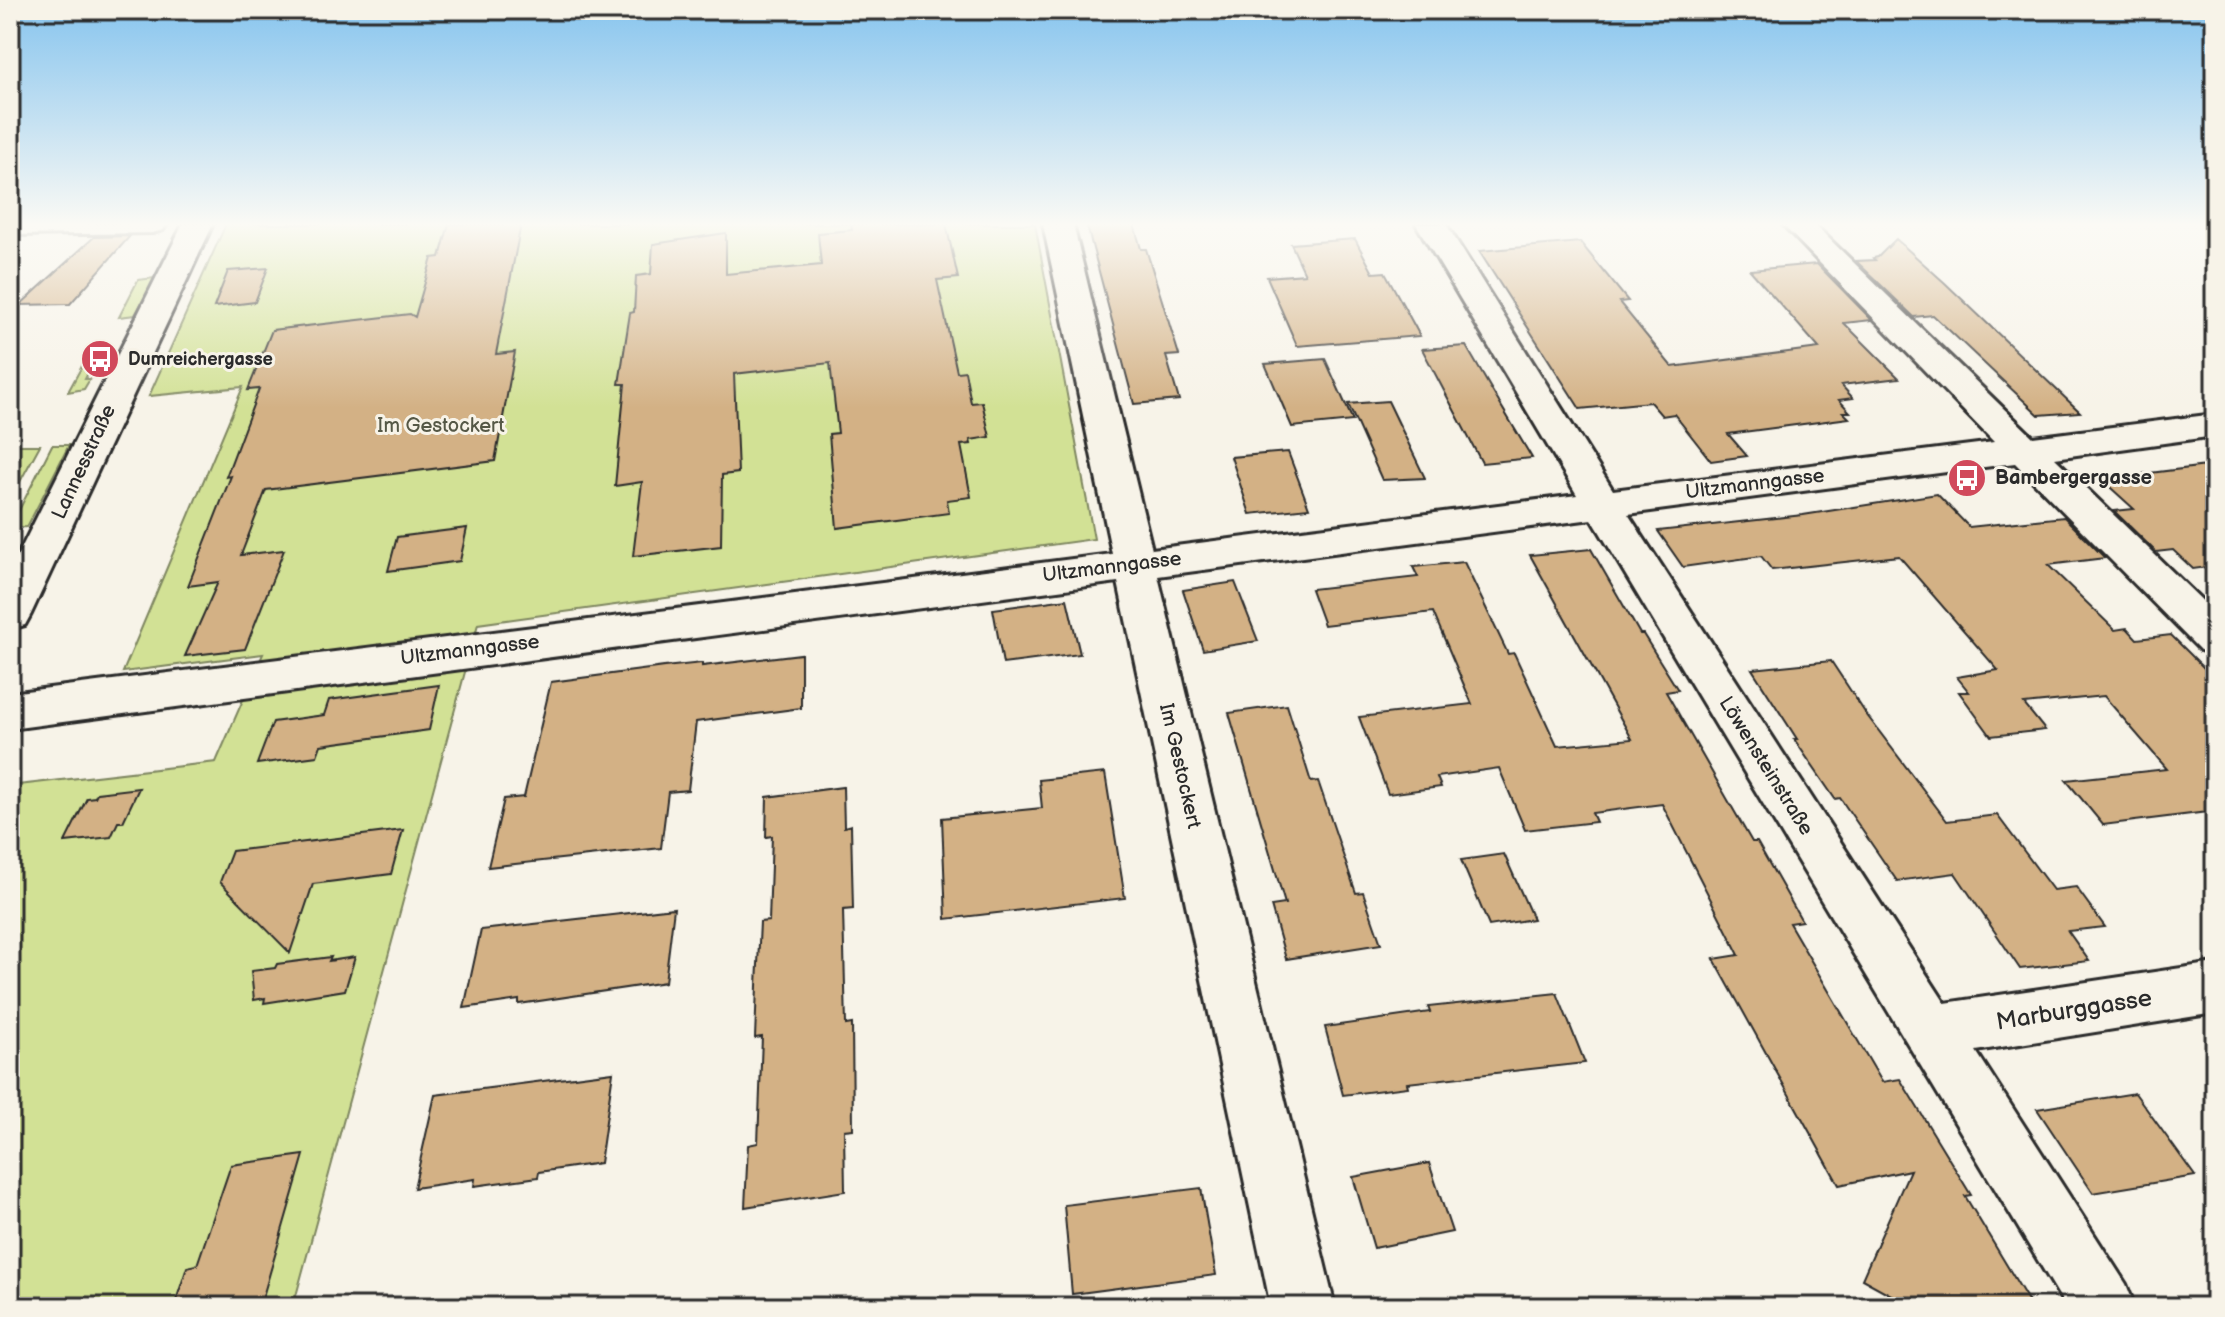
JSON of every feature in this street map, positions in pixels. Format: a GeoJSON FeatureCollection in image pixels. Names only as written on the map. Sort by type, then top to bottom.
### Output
{"type":"FeatureCollection","features":[{"type":"Feature","properties":{"kind":"street","name":"Lannesstraße"},"geometry":{"type":"LineString","coordinates":[[10,614],[168,285]]}},
{"type":"Feature","properties":{"kind":"street","name":"Im Gestockert"},"geometry":{"type":"LineString","coordinates":[[1072,285],[1303,1307]]}},
{"type":"Feature","properties":{"kind":"street","name":"Löwensteinstraße"},"geometry":{"type":"LineString","coordinates":[[1468,285],[1600,504],[1933,1031],[2103,1307]]}},
{"type":"Feature","properties":{"kind":"street"},"geometry":{"type":"LineString","coordinates":[[1859,285],[2215,639]]}},
{"type":"Feature","properties":{"kind":"street","name":"Ultzmanngasse"},"geometry":{"type":"LineString","coordinates":[[10,711],[2215,425]]}},
{"type":"Feature","properties":{"kind":"street","name":"Marburggasse"},"geometry":{"type":"LineString","coordinates":[[1933,1031],[2215,988]]}},
{"type":"Feature","properties":{"kind":"green space"},"geometry":{"type":"Polygon","coordinates":[[[135,285],[151,285],[135,315],[119,317],[135,285]]]}},
{"type":"Feature","properties":{"kind":"green space","name":"Im Gestockert"},"geometry":{"type":"Polygon","coordinates":[[[198,285],[1047,285],[1094,539],[478,624],[293,1307],[10,1307],[10,786],[216,762],[263,654],[123,672],[243,387],[149,396],[198,285]]]}},
{"type":"Feature","properties":{"kind":"green space"},"geometry":{"type":"Polygon","coordinates":[[[108,343],[95,368],[90,369],[85,379],[90,379],[84,389],[68,392],[94,344],[108,343]]]}},
{"type":"Feature","properties":{"kind":"green space"},"geometry":{"type":"Polygon","coordinates":[[[10,445],[40,445],[10,500],[10,445]]]}},
{"type":"Feature","properties":{"kind":"green space"},"geometry":{"type":"Polygon","coordinates":[[[52,445],[69,445],[27,527],[10,528],[52,445]]]}},
{"type":"Feature","properties":{"kind":"building"},"geometry":{"type":"Polygon","coordinates":[[[41,285],[86,285],[70,304],[20,305],[41,285]]]}},
{"type":"Feature","properties":{"kind":"building"},"geometry":{"type":"Polygon","coordinates":[[[222,285],[261,285],[255,302],[214,307],[222,285]]]}},
{"type":"Feature","properties":{"kind":"building"},"geometry":{"type":"Polygon","coordinates":[[[424,285],[509,285],[496,354],[515,352],[495,461],[266,490],[241,555],[284,550],[245,649],[185,656],[218,582],[188,586],[231,476],[226,477],[259,389],[248,390],[272,330],[410,314],[415,317],[424,285]]]}},
{"type":"Feature","properties":{"kind":"building"},"geometry":{"type":"Polygon","coordinates":[[[635,285],[938,285],[957,372],[965,371],[971,403],[982,402],[990,437],[970,440],[971,444],[961,445],[971,497],[947,500],[949,513],[837,528],[829,434],[838,433],[830,363],[734,374],[738,473],[722,475],[721,546],[633,556],[642,482],[615,486],[625,384],[619,384],[630,313],[634,312],[635,285]]]}},
{"type":"Feature","properties":{"kind":"building"},"geometry":{"type":"Polygon","coordinates":[[[1103,285],[1157,285],[1179,355],[1166,356],[1179,400],[1134,404],[1103,285]]]}},
{"type":"Feature","properties":{"kind":"building"},"geometry":{"type":"Polygon","coordinates":[[[1271,285],[1392,285],[1420,336],[1297,346],[1271,285]]]}},
{"type":"Feature","properties":{"kind":"building"},"geometry":{"type":"Polygon","coordinates":[[[1501,285],[1615,285],[1628,301],[1619,302],[1672,367],[1819,348],[1764,285],[1838,285],[1872,320],[1844,323],[1899,378],[1841,385],[1853,398],[1839,400],[1850,412],[1843,412],[1849,418],[1728,434],[1747,456],[1711,461],[1674,414],[1662,416],[1650,402],[1580,409],[1501,285]]]}},
{"type":"Feature","properties":{"kind":"building"},"geometry":{"type":"Polygon","coordinates":[[[1881,285],[1948,285],[2080,412],[2039,415],[1933,315],[1914,317],[1881,285]]]}},
{"type":"Feature","properties":{"kind":"building"},"geometry":{"type":"Polygon","coordinates":[[[1466,346],[1532,458],[1482,463],[1422,349],[1466,346]]]}},
{"type":"Feature","properties":{"kind":"building"},"geometry":{"type":"Polygon","coordinates":[[[1325,359],[1353,421],[1292,427],[1265,364],[1325,359]]]}},
{"type":"Feature","properties":{"kind":"building"},"geometry":{"type":"Polygon","coordinates":[[[1388,401],[1425,478],[1382,480],[1348,404],[1388,401]]]}},
{"type":"Feature","properties":{"kind":"building"},"geometry":{"type":"Polygon","coordinates":[[[1288,452],[1309,508],[1250,514],[1231,457],[1288,452]]]}},
{"type":"Feature","properties":{"kind":"building"},"geometry":{"type":"Polygon","coordinates":[[[2215,465],[2215,566],[2193,569],[2173,550],[2156,552],[2114,511],[2134,509],[2101,479],[2215,465]]]}},
{"type":"Feature","properties":{"kind":"building"},"geometry":{"type":"Polygon","coordinates":[[[1937,494],[1969,527],[2064,517],[2105,558],[2048,565],[2115,630],[2127,628],[2137,639],[2171,635],[2215,679],[2215,811],[2103,825],[2066,780],[2167,769],[2104,696],[2024,704],[2045,730],[1991,736],[1959,692],[1969,692],[1957,677],[1998,670],[1899,556],[1772,570],[1761,556],[1683,567],[1658,531],[1803,515],[1937,494]]]}},
{"type":"Feature","properties":{"kind":"building"},"geometry":{"type":"Polygon","coordinates":[[[467,528],[460,561],[388,571],[397,537],[467,528]]]}},
{"type":"Feature","properties":{"kind":"building"},"geometry":{"type":"Polygon","coordinates":[[[1591,549],[1640,634],[1643,634],[1678,690],[1666,692],[1752,842],[1757,842],[1802,921],[1789,923],[1882,1082],[1900,1079],[1971,1195],[1965,1196],[2032,1307],[1913,1307],[1862,1279],[1910,1170],[1839,1185],[1714,959],[1739,955],[1662,804],[1592,813],[1596,822],[1525,830],[1499,768],[1437,777],[1441,787],[1388,794],[1359,717],[1472,704],[1433,612],[1324,625],[1311,589],[1418,577],[1413,567],[1464,562],[1508,654],[1514,653],[1557,746],[1632,739],[1530,555],[1591,549]]]}},
{"type":"Feature","properties":{"kind":"building"},"geometry":{"type":"Polygon","coordinates":[[[1235,582],[1258,641],[1203,650],[1183,590],[1235,582]]]}},
{"type":"Feature","properties":{"kind":"building"},"geometry":{"type":"Polygon","coordinates":[[[1067,599],[1080,654],[1003,664],[993,609],[1067,599]]]}},
{"type":"Feature","properties":{"kind":"building"},"geometry":{"type":"Polygon","coordinates":[[[801,654],[801,708],[696,722],[688,790],[668,792],[661,848],[488,867],[504,799],[524,797],[551,682],[801,654]]]}},
{"type":"Feature","properties":{"kind":"building"},"geometry":{"type":"Polygon","coordinates":[[[1831,661],[1866,714],[1947,821],[1997,815],[2053,890],[2076,887],[2105,927],[2068,931],[2089,961],[2020,969],[1955,873],[1897,881],[1840,798],[1835,799],[1752,669],[1831,661]]]}},
{"type":"Feature","properties":{"kind":"building"},"geometry":{"type":"Polygon","coordinates":[[[439,685],[429,730],[321,745],[317,756],[257,764],[273,722],[324,715],[329,700],[439,685]]]}},
{"type":"Feature","properties":{"kind":"building"},"geometry":{"type":"Polygon","coordinates":[[[1287,705],[1311,782],[1318,781],[1356,893],[1363,892],[1381,944],[1286,959],[1271,906],[1285,904],[1229,713],[1287,705]]]}},
{"type":"Feature","properties":{"kind":"building"},"geometry":{"type":"Polygon","coordinates":[[[1105,773],[1125,898],[946,919],[942,818],[1042,808],[1039,780],[1105,773]]]}},
{"type":"Feature","properties":{"kind":"building"},"geometry":{"type":"Polygon","coordinates":[[[843,787],[844,827],[851,825],[853,909],[843,910],[846,1025],[852,1024],[853,1129],[844,1130],[845,1191],[745,1207],[748,1145],[758,1143],[762,1037],[755,1038],[757,986],[760,922],[769,921],[772,836],[766,837],[767,797],[843,787]]]}},
{"type":"Feature","properties":{"kind":"building"},"geometry":{"type":"Polygon","coordinates":[[[139,788],[123,822],[118,822],[111,837],[65,842],[87,798],[95,797],[97,793],[139,788]]]}},
{"type":"Feature","properties":{"kind":"building"},"geometry":{"type":"Polygon","coordinates":[[[403,830],[391,874],[313,884],[290,953],[220,882],[232,851],[403,830]]]}},
{"type":"Feature","properties":{"kind":"building"},"geometry":{"type":"Polygon","coordinates":[[[1504,854],[1533,919],[1489,926],[1461,860],[1504,854]]]}},
{"type":"Feature","properties":{"kind":"building"},"geometry":{"type":"Polygon","coordinates":[[[674,908],[665,982],[519,1004],[519,1000],[464,1008],[481,930],[674,908]]]}},
{"type":"Feature","properties":{"kind":"building"},"geometry":{"type":"Polygon","coordinates":[[[331,957],[329,961],[355,957],[345,990],[264,1003],[265,998],[254,1000],[251,971],[275,968],[277,964],[331,957]]]}},
{"type":"Feature","properties":{"kind":"building"},"geometry":{"type":"Polygon","coordinates":[[[1557,993],[1585,1063],[1407,1083],[1408,1087],[1343,1095],[1325,1027],[1430,1012],[1428,1007],[1557,993]]]}},
{"type":"Feature","properties":{"kind":"building"},"geometry":{"type":"Polygon","coordinates":[[[613,1072],[600,1163],[539,1172],[538,1177],[474,1186],[475,1179],[414,1188],[435,1095],[613,1072]]]}},
{"type":"Feature","properties":{"kind":"building"},"geometry":{"type":"Polygon","coordinates":[[[2135,1093],[2195,1176],[2093,1193],[2037,1109],[2135,1093]]]}},
{"type":"Feature","properties":{"kind":"building"},"geometry":{"type":"Polygon","coordinates":[[[304,1155],[260,1307],[174,1307],[187,1267],[197,1265],[231,1165],[304,1155]]]}},
{"type":"Feature","properties":{"kind":"building"},"geometry":{"type":"Polygon","coordinates":[[[1429,1163],[1452,1232],[1374,1248],[1353,1177],[1429,1163]]]}},
{"type":"Feature","properties":{"kind":"building"},"geometry":{"type":"Polygon","coordinates":[[[1201,1188],[1216,1275],[1072,1294],[1064,1205],[1201,1188]]]}},
{"type":"Feature","properties":{"kind":"place","name":"Dumreichergasse"},"geometry":{"type":"Point","coordinates":[100,359]}},
{"type":"Feature","properties":{"kind":"place","name":"Bambergergasse"},"geometry":{"type":"Point","coordinates":[1967,478]}}]}
